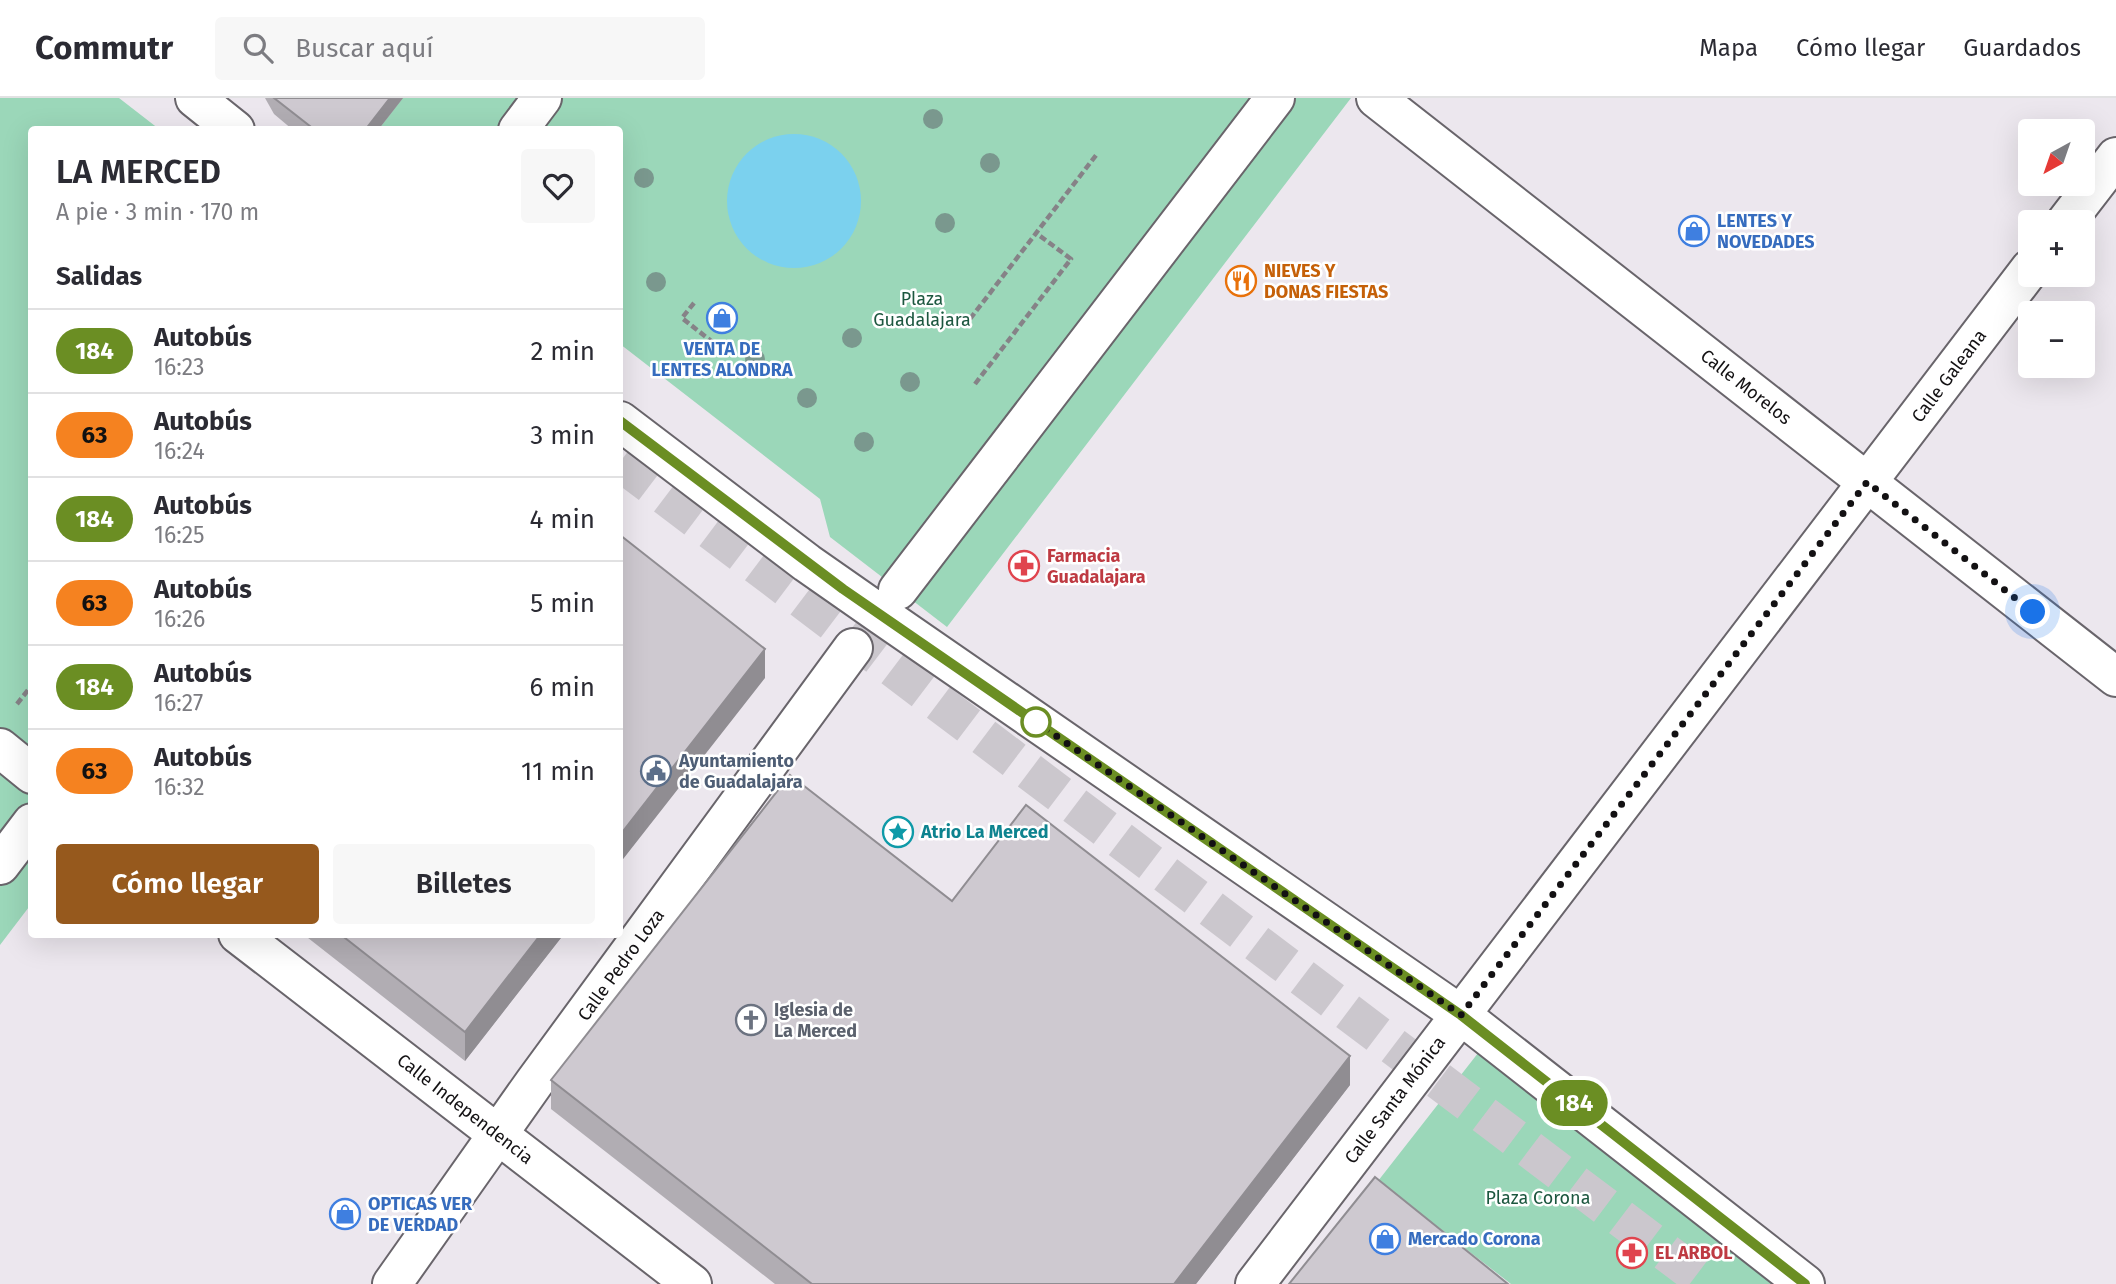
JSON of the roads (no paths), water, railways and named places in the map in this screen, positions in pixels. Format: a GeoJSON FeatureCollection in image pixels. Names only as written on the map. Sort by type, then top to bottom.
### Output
{"type":"FeatureCollection","features":[{"type":"Feature","properties":{"kind":"street"},"geometry":{"type":"LineString","coordinates":[[195,98],[230,126]]}},
{"type":"Feature","properties":{"kind":"street"},"geometry":{"type":"LineString","coordinates":[[205,98],[231,126]]}},
{"type":"Feature","properties":{"kind":"street"},"geometry":{"type":"LineString","coordinates":[[521,126],[542,98]]}},
{"type":"Feature","properties":{"kind":"street"},"geometry":{"type":"LineString","coordinates":[[898,590],[1275,98]]}},
{"type":"Feature","properties":{"kind":"street","name":"Calle Morelos"},"geometry":{"type":"LineString","coordinates":[[1376,98],[2116,677]]}},
{"type":"Feature","properties":{"kind":"street"},"geometry":{"type":"LineString","coordinates":[[2075,210],[2116,157]]}},
{"type":"Feature","properties":{"kind":"street","name":"Calle Galeana"},"geometry":{"type":"LineString","coordinates":[[1867,482],[2018,285]]}},
{"type":"Feature","properties":{"kind":"street"},"geometry":{"type":"LineString","coordinates":[[623,423],[849,593],[1461,1015],[1805,1284]]}},
{"type":"Feature","properties":{"kind":"street","name":"Calle Santa Mónica"},"geometry":{"type":"LineString","coordinates":[[1255,1284],[1867,482]]}},
{"type":"Feature","properties":{"kind":"street","name":"Calle Pedro Loza"},"geometry":{"type":"LineString","coordinates":[[392,1284],[497,1134],[853,649]]}},
{"type":"Feature","properties":{"kind":"street"},"geometry":{"type":"LineString","coordinates":[[0,748],[28,771]]}},
{"type":"Feature","properties":{"kind":"street"},"geometry":{"type":"LineString","coordinates":[[0,865],[28,828]]}},
{"type":"Feature","properties":{"kind":"street","name":"Calle Independencia"},"geometry":{"type":"LineString","coordinates":[[243,938],[692,1284]]}},
{"type":"Feature","properties":{"kind":"water"},"geometry":{"type":"Polygon","coordinates":[[[794,134],[820,139],[841,154],[856,175],[861,201],[856,227],[841,248],[820,263],[794,268],[768,263],[747,248],[732,227],[727,201],[732,175],[747,154],[768,139],[794,134]]]}},
{"type":"Feature","properties":{"kind":"tunnel"},"geometry":{"type":"LineString","coordinates":[[623,464],[1708,1284]]}},
{"type":"Feature","properties":{"kind":"place","name":"LENTES Y NOVEDADES"},"geometry":{"type":"Point","coordinates":[1694,231]}},
{"type":"Feature","properties":{"kind":"place","name":"NIEVES Y DONAS FIESTAS"},"geometry":{"type":"Point","coordinates":[1241,281]}},
{"type":"Feature","properties":{"kind":"place","name":"VENTA DE LENTES ALONDRA"},"geometry":{"type":"Point","coordinates":[722,318]}},
{"type":"Feature","properties":{"kind":"place","name":"Farmacia Guadalajara"},"geometry":{"type":"Point","coordinates":[1024,566]}},
{"type":"Feature","properties":{"kind":"place","name":"Ayuntamiento de Guadalajara"},"geometry":{"type":"Point","coordinates":[656,771]}},
{"type":"Feature","properties":{"kind":"place","name":"Atrio La Merced"},"geometry":{"type":"Point","coordinates":[898,832]}},
{"type":"Feature","properties":{"kind":"place","name":"Iglesia de La Merced"},"geometry":{"type":"Point","coordinates":[751,1020]}},
{"type":"Feature","properties":{"kind":"place","name":"OPTICAS VER DE VERDAD"},"geometry":{"type":"Point","coordinates":[345,1214]}},
{"type":"Feature","properties":{"kind":"place","name":"Mercado Corona"},"geometry":{"type":"Point","coordinates":[1385,1239]}},
{"type":"Feature","properties":{"kind":"place","name":"EL ARBOL"},"geometry":{"type":"Point","coordinates":[1632,1253]}},
{"type":"Feature","properties":{"kind":"park label","name":"Plaza Guadalajara"},"geometry":{"type":"Point","coordinates":[922,309]}},
{"type":"Feature","properties":{"kind":"park label","name":"Plaza Corona"},"geometry":{"type":"Point","coordinates":[1538,1198]}}]}
